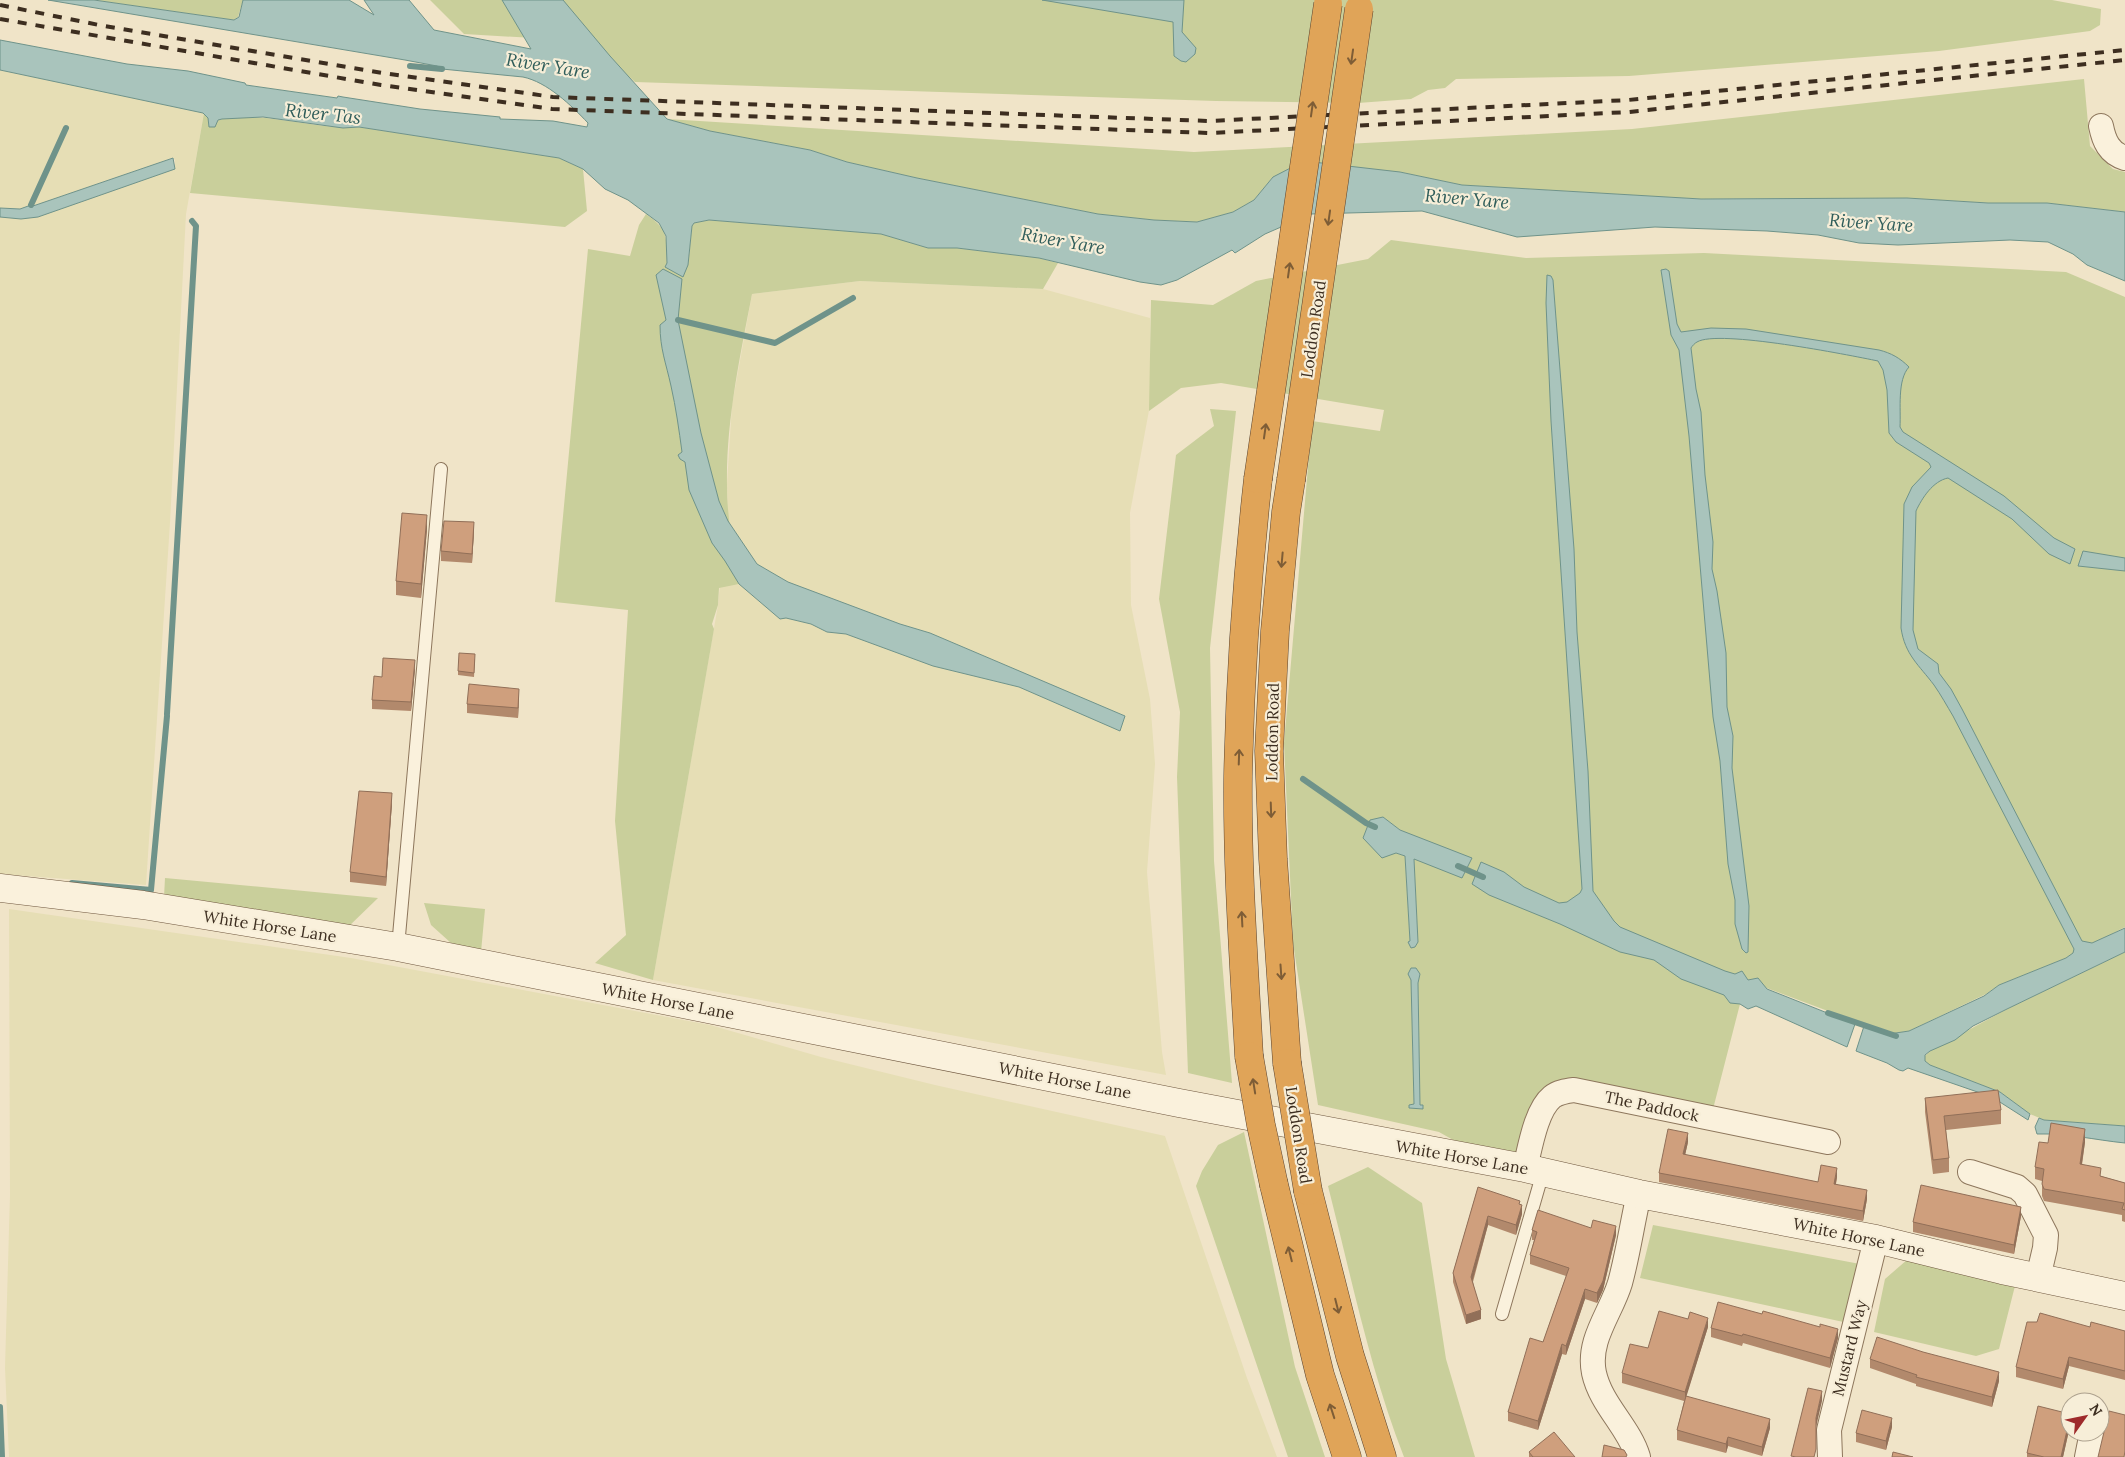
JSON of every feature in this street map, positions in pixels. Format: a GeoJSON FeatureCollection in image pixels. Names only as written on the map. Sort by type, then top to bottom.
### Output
{"type":"FeatureCollection","features":[{"type":"Feature","properties":{"kind":"highway","name":"Loddon Road"},"geometry":{"type":"LineString","coordinates":[[1328,2],[1258,479],[1243,630],[1238,777],[1240,885],[1249,1056],[1274,1185],[1320,1375],[1347,1457]]}},
{"type":"Feature","properties":{"kind":"highway","name":"Loddon Road"},"geometry":{"type":"LineString","coordinates":[[1359,4],[1286,512],[1275,632],[1269,751],[1272,859],[1287,1063],[1308,1191],[1350,1356],[1382,1457]]}},
{"type":"Feature","properties":{"kind":"street"},"geometry":{"type":"LineString","coordinates":[[2101,126],[2104,142],[2116,155],[2125,158]]}},
{"type":"Feature","properties":{"kind":"street","name":"White Horse Lane"},"geometry":{"type":"LineString","coordinates":[[0,888],[143,905],[398,947],[1179,1103],[1534,1170],[1639,1194],[1876,1239],[2038,1278],[2125,1296]]}},
{"type":"Feature","properties":{"kind":"street","name":"The Paddock"},"geometry":{"type":"LineString","coordinates":[[1534,1170],[1542,1110],[1551,1098],[1562,1091],[1574,1090],[1828,1142]]}},
{"type":"Feature","properties":{"kind":"street"},"geometry":{"type":"LineString","coordinates":[[1970,1172],[2017,1187],[2025,1194],[2046,1235],[2038,1278]]}},
{"type":"Feature","properties":{"kind":"street"},"geometry":{"type":"LineString","coordinates":[[1638,1457],[1634,1444],[1602,1392],[1594,1374],[1593,1358],[1603,1321],[1619,1286],[1639,1194]]}},
{"type":"Feature","properties":{"kind":"street","name":"Mustard Way"},"geometry":{"type":"LineString","coordinates":[[1830,1457],[1829,1430],[1876,1239]]}},
{"type":"Feature","properties":{"kind":"street"},"geometry":{"type":"LineString","coordinates":[[2087,1457],[2090,1442]]}},
{"type":"Feature","properties":{"kind":"lane"},"geometry":{"type":"LineString","coordinates":[[398,947],[441,469]]}},
{"type":"Feature","properties":{"kind":"lane"},"geometry":{"type":"LineString","coordinates":[[1502,1314],[1534,1170]]}},
{"type":"Feature","properties":{"kind":"shaded area"},"geometry":{"type":"Polygon","coordinates":[[[0,70],[204,113],[186,214],[170,523],[146,885],[0,874],[0,217],[21,219],[38,217],[175,169],[175,160],[173,158],[169,159],[33,206],[20,209],[0,208],[0,70]]]}},
{"type":"Feature","properties":{"kind":"shaded area"},"geometry":{"type":"Polygon","coordinates":[[[860,281],[1043,289],[1150,318],[1150,405],[1130,513],[1131,605],[1150,699],[1155,764],[1147,872],[1162,1052],[1166,1075],[653,980],[720,585],[739,584],[780,619],[786,618],[811,624],[827,632],[846,634],[933,666],[1019,687],[1120,731],[1125,716],[930,633],[900,624],[788,582],[757,564],[728,521],[727,483],[732,405],[752,294],[860,281]]]}},
{"type":"Feature","properties":{"kind":"shaded area"},"geometry":{"type":"Polygon","coordinates":[[[9,909],[351,958],[710,1025],[821,1057],[935,1085],[1165,1136],[1247,1378],[1277,1457],[9,1457],[5,1368],[10,1195],[9,909]]]}},
{"type":"Feature","properties":{"kind":"green space"},"geometry":{"type":"Polygon","coordinates":[[[94,0],[243,0],[238,17],[234,20],[94,0]]]}},
{"type":"Feature","properties":{"kind":"green space"},"geometry":{"type":"Polygon","coordinates":[[[430,0],[2052,0],[2101,9],[2100,25],[2090,31],[1939,51],[1629,76],[1456,79],[1445,88],[1428,90],[1411,99],[1358,103],[1216,101],[635,82],[598,49],[551,39],[464,34],[430,0]]]}},
{"type":"Feature","properties":{"kind":"green space"},"geometry":{"type":"Polygon","coordinates":[[[2084,79],[2090,146],[2113,169],[2125,172],[2125,212],[2047,203],[1988,203],[1907,198],[1701,199],[1656,197],[1462,185],[1400,172],[1273,177],[1254,200],[1233,212],[1197,222],[1154,220],[1098,214],[917,178],[847,162],[810,150],[710,131],[667,119],[1194,152],[1632,129],[2084,79]]]}},
{"type":"Feature","properties":{"kind":"green space"},"geometry":{"type":"Polygon","coordinates":[[[204,113],[208,118],[209,126],[222,119],[256,117],[325,126],[359,127],[559,158],[583,169],[587,211],[565,227],[190,193],[204,113]]]}},
{"type":"Feature","properties":{"kind":"green space"},"geometry":{"type":"Polygon","coordinates":[[[646,214],[659,225],[665,234],[667,263],[688,265],[692,226],[694,223],[709,220],[881,234],[928,248],[957,248],[1039,258],[1058,263],[1043,289],[860,281],[752,294],[731,413],[727,461],[728,510],[739,584],[719,588],[718,605],[712,624],[714,629],[653,980],[595,963],[626,935],[615,821],[628,610],[555,602],[588,249],[630,256],[639,225],[646,214]]]}},
{"type":"Feature","properties":{"kind":"green space"},"geometry":{"type":"Polygon","coordinates":[[[1391,240],[1526,258],[1704,253],[2066,272],[2125,297],[2125,927],[2066,958],[1999,985],[1986,994],[1909,1031],[1889,1034],[1748,981],[1740,1004],[1712,1113],[1567,1083],[1524,1158],[1471,1150],[1439,1132],[1318,1105],[1293,943],[1284,743],[1312,421],[1380,431],[1384,410],[1221,383],[1181,388],[1149,411],[1151,300],[1213,305],[1256,281],[1368,259],[1391,240]],[[1383,817],[1396,853],[1405,856],[1410,941],[1418,942],[1414,858],[1400,830],[1383,817]],[[1420,974],[1411,980],[1414,1105],[1410,1105],[1409,1108],[1422,1109],[1420,1105],[1418,983],[1420,974]]]}},
{"type":"Feature","properties":{"kind":"green space"},"geometry":{"type":"Polygon","coordinates":[[[1210,409],[1236,411],[1210,648],[1214,861],[1232,1083],[1188,1073],[1177,777],[1180,712],[1159,599],[1176,455],[1214,426],[1210,409]]]}},
{"type":"Feature","properties":{"kind":"green space"},"geometry":{"type":"Polygon","coordinates":[[[165,878],[378,898],[345,930],[164,897],[165,878]]]}},
{"type":"Feature","properties":{"kind":"green space"},"geometry":{"type":"Polygon","coordinates":[[[424,903],[485,909],[481,952],[451,943],[431,925],[424,903]]]}},
{"type":"Feature","properties":{"kind":"green space"},"geometry":{"type":"Polygon","coordinates":[[[2125,952],[2125,1126],[2044,1120],[2030,1114],[2000,1092],[1930,1065],[1925,1061],[1925,1056],[1930,1051],[2007,1009],[2125,952]]]}},
{"type":"Feature","properties":{"kind":"green space"},"geometry":{"type":"Polygon","coordinates":[[[1244,1132],[1295,1367],[1325,1457],[1288,1457],[1196,1186],[1202,1171],[1218,1145],[1244,1132]]]}},
{"type":"Feature","properties":{"kind":"green space"},"geometry":{"type":"Polygon","coordinates":[[[1368,1167],[1422,1203],[1446,1359],[1475,1457],[1404,1457],[1371,1357],[1328,1186],[1368,1167]]]}},
{"type":"Feature","properties":{"kind":"green space"},"geometry":{"type":"Polygon","coordinates":[[[1653,1225],[1860,1264],[1848,1323],[1640,1278],[1653,1225]]]}},
{"type":"Feature","properties":{"kind":"green space"},"geometry":{"type":"Polygon","coordinates":[[[1908,1259],[2016,1282],[1999,1349],[1976,1356],[1874,1332],[1885,1279],[1908,1259]]]}},
{"type":"Feature","properties":{"kind":"water"},"geometry":{"type":"Polygon","coordinates":[[[48,0],[94,0],[234,20],[239,17],[243,0],[349,0],[374,15],[364,0],[409,0],[434,30],[531,49],[502,0],[563,0],[667,119],[710,131],[810,150],[847,162],[917,178],[1098,214],[1197,222],[1233,212],[1254,200],[1273,177],[1304,161],[1400,172],[1462,185],[1701,199],[1907,198],[1988,203],[2047,203],[2125,212],[2125,281],[2087,265],[2073,254],[2048,242],[2010,240],[1898,245],[1859,243],[1818,235],[1767,231],[1655,227],[1517,237],[1422,211],[1311,214],[1265,234],[1235,253],[1232,250],[1177,280],[1161,285],[1140,282],[1039,258],[957,248],[928,248],[881,234],[709,220],[694,223],[692,226],[688,265],[683,277],[665,267],[667,263],[666,236],[659,223],[628,200],[605,189],[583,169],[559,158],[359,127],[343,128],[263,117],[222,119],[218,120],[215,127],[209,127],[208,118],[203,113],[0,70],[0,40],[127,64],[188,71],[245,83],[246,85],[337,98],[338,96],[420,109],[500,117],[500,119],[553,121],[587,127],[588,123],[566,102],[550,89],[532,80],[523,77],[442,69],[437,66],[405,60],[48,0]]]}},
{"type":"Feature","properties":{"kind":"water"},"geometry":{"type":"Polygon","coordinates":[[[1042,0],[1184,0],[1182,32],[1196,48],[1195,54],[1186,62],[1174,56],[1173,22],[1042,0]]]}},
{"type":"Feature","properties":{"kind":"water"},"geometry":{"type":"Polygon","coordinates":[[[173,158],[175,169],[38,217],[21,219],[0,217],[0,208],[20,209],[33,206],[173,158]]]}},
{"type":"Feature","properties":{"kind":"water"},"geometry":{"type":"Polygon","coordinates":[[[663,269],[682,279],[678,320],[701,433],[719,501],[728,521],[757,564],[788,582],[900,624],[930,633],[1125,716],[1120,731],[1019,687],[933,666],[846,634],[827,632],[811,624],[786,618],[780,619],[739,584],[712,543],[689,490],[685,462],[678,455],[682,452],[679,427],[660,334],[660,325],[666,320],[656,275],[663,269]]]}},
{"type":"Feature","properties":{"kind":"water"},"geometry":{"type":"Polygon","coordinates":[[[1666,269],[1669,271],[1677,324],[1681,332],[1711,328],[1746,329],[1879,350],[1899,358],[1909,367],[1903,379],[1900,395],[1900,427],[1903,432],[2004,496],[2054,538],[2075,549],[2070,564],[2049,554],[2012,519],[1948,478],[1933,486],[1916,511],[1913,630],[1918,649],[1938,664],[1939,673],[1962,709],[2082,941],[2092,943],[2125,928],[2125,952],[1973,1026],[1955,1040],[1925,1055],[1925,1061],[1930,1065],[2000,1092],[2030,1114],[2028,1120],[1992,1097],[1908,1068],[1903,1071],[1899,1070],[1887,1063],[1856,1051],[1864,1026],[1889,1034],[1909,1031],[1984,996],[1999,985],[2066,958],[2073,953],[2074,949],[1953,716],[1934,685],[1909,653],[1903,637],[1901,628],[1904,504],[1912,487],[1931,467],[1929,463],[1896,442],[1889,433],[1887,390],[1883,370],[1878,361],[1785,344],[1710,339],[1697,342],[1691,348],[1701,412],[1705,475],[1713,542],[1712,569],[1726,653],[1727,707],[1733,736],[1732,768],[1749,906],[1748,952],[1746,953],[1742,949],[1735,924],[1735,900],[1728,864],[1720,761],[1713,717],[1689,436],[1679,350],[1671,335],[1661,270],[1666,269]]]}},
{"type":"Feature","properties":{"kind":"water"},"geometry":{"type":"Polygon","coordinates":[[[1547,275],[1551,276],[1553,280],[1574,549],[1577,632],[1588,771],[1593,891],[1620,927],[1725,971],[1735,974],[1742,971],[1748,980],[1758,978],[1767,989],[1855,1024],[1847,1047],[1756,1006],[1748,1009],[1740,1004],[1730,1003],[1724,995],[1681,979],[1654,960],[1620,952],[1560,924],[1489,895],[1472,884],[1481,862],[1504,872],[1524,887],[1559,903],[1567,902],[1580,893],[1582,889],[1551,421],[1546,303],[1547,275]]]}},
{"type":"Feature","properties":{"kind":"water"},"geometry":{"type":"Polygon","coordinates":[[[2083,551],[2125,558],[2125,571],[2078,566],[2083,551]]]}},
{"type":"Feature","properties":{"kind":"water"},"geometry":{"type":"Polygon","coordinates":[[[1383,817],[1400,830],[1472,858],[1462,878],[1414,859],[1418,942],[1415,947],[1411,948],[1408,942],[1410,941],[1405,856],[1396,853],[1382,858],[1363,838],[1370,820],[1383,817]]]}},
{"type":"Feature","properties":{"kind":"water"},"geometry":{"type":"Polygon","coordinates":[[[1411,968],[1416,968],[1420,974],[1418,983],[1420,1105],[1423,1105],[1423,1109],[1409,1108],[1409,1105],[1414,1104],[1411,980],[1408,974],[1411,968]]]}},
{"type":"Feature","properties":{"kind":"water"},"geometry":{"type":"Polygon","coordinates":[[[2039,1118],[2044,1120],[2125,1126],[2125,1143],[2037,1134],[2035,1127],[2039,1118]]]}},
{"type":"Feature","properties":{"kind":"building"},"geometry":{"type":"Polygon","coordinates":[[[402,513],[427,515],[421,584],[396,581],[402,513]]]}},
{"type":"Feature","properties":{"kind":"building"},"geometry":{"type":"Polygon","coordinates":[[[444,521],[474,522],[472,554],[441,551],[444,521]]]}},
{"type":"Feature","properties":{"kind":"building"},"geometry":{"type":"Polygon","coordinates":[[[459,653],[475,654],[474,673],[458,671],[459,653]]]}},
{"type":"Feature","properties":{"kind":"building"},"geometry":{"type":"Polygon","coordinates":[[[383,658],[415,660],[411,702],[372,700],[374,676],[382,677],[383,658]]]}},
{"type":"Feature","properties":{"kind":"building"},"geometry":{"type":"Polygon","coordinates":[[[469,684],[519,689],[518,708],[467,704],[469,684]]]}},
{"type":"Feature","properties":{"kind":"building"},"geometry":{"type":"Polygon","coordinates":[[[359,791],[392,793],[386,877],[350,872],[359,791]]]}},
{"type":"Feature","properties":{"kind":"building"},"geometry":{"type":"Polygon","coordinates":[[[1998,1090],[2001,1110],[1944,1116],[1949,1158],[1933,1160],[1925,1098],[1998,1090]]]}},
{"type":"Feature","properties":{"kind":"building"},"geometry":{"type":"Polygon","coordinates":[[[2051,1123],[2085,1129],[2080,1164],[2101,1168],[2100,1176],[2125,1183],[2125,1210],[2122,1209],[2124,1203],[2044,1189],[2042,1184],[2044,1169],[2035,1167],[2039,1142],[2048,1143],[2051,1123]]]}},
{"type":"Feature","properties":{"kind":"building"},"geometry":{"type":"Polygon","coordinates":[[[1668,1129],[1688,1133],[1683,1154],[1818,1182],[1821,1165],[1837,1168],[1834,1184],[1867,1190],[1863,1211],[1659,1173],[1668,1129]]]}},
{"type":"Feature","properties":{"kind":"building"},"geometry":{"type":"Polygon","coordinates":[[[1921,1185],[2021,1207],[2014,1245],[1913,1222],[1921,1185]]]}},
{"type":"Feature","properties":{"kind":"building"},"geometry":{"type":"Polygon","coordinates":[[[1478,1187],[1520,1201],[1519,1204],[1522,1205],[1516,1225],[1488,1216],[1471,1277],[1481,1310],[1466,1315],[1453,1273],[1478,1187]]]}},
{"type":"Feature","properties":{"kind":"building"},"geometry":{"type":"Polygon","coordinates":[[[1538,1210],[1591,1228],[1593,1220],[1616,1226],[1603,1281],[1597,1293],[1585,1289],[1566,1346],[1562,1344],[1538,1421],[1508,1412],[1530,1338],[1543,1342],[1569,1268],[1530,1255],[1537,1232],[1532,1230],[1538,1210]]]}},
{"type":"Feature","properties":{"kind":"building"},"geometry":{"type":"Polygon","coordinates":[[[1718,1302],[1762,1314],[1763,1311],[1820,1327],[1820,1324],[1838,1329],[1830,1358],[1743,1334],[1742,1336],[1711,1328],[1718,1302]]]}},
{"type":"Feature","properties":{"kind":"building"},"geometry":{"type":"Polygon","coordinates":[[[1659,1311],[1688,1319],[1690,1312],[1708,1318],[1685,1392],[1622,1373],[1630,1344],[1648,1348],[1659,1311]]]}},
{"type":"Feature","properties":{"kind":"building"},"geometry":{"type":"Polygon","coordinates":[[[2040,1313],[2090,1327],[2091,1322],[2125,1331],[2125,1371],[2069,1357],[2063,1379],[2016,1367],[2027,1322],[2037,1322],[2040,1313]]]}},
{"type":"Feature","properties":{"kind":"building"},"geometry":{"type":"Polygon","coordinates":[[[1877,1337],[1923,1352],[1999,1372],[1992,1397],[1916,1377],[1917,1375],[1870,1359],[1877,1337]]]}},
{"type":"Feature","properties":{"kind":"building"},"geometry":{"type":"Polygon","coordinates":[[[1808,1388],[1822,1391],[1816,1418],[1816,1449],[1814,1457],[1791,1456],[1808,1388]]]}},
{"type":"Feature","properties":{"kind":"building"},"geometry":{"type":"Polygon","coordinates":[[[1686,1396],[1770,1419],[1762,1447],[1728,1437],[1726,1444],[1677,1430],[1686,1396]]]}},
{"type":"Feature","properties":{"kind":"building"},"geometry":{"type":"Polygon","coordinates":[[[2038,1406],[2060,1412],[2060,1442],[2064,1442],[2061,1457],[2044,1457],[2027,1453],[2038,1406]]]}},
{"type":"Feature","properties":{"kind":"building"},"geometry":{"type":"Polygon","coordinates":[[[1862,1410],[1892,1418],[1886,1441],[1856,1433],[1862,1410]]]}},
{"type":"Feature","properties":{"kind":"building"},"geometry":{"type":"Polygon","coordinates":[[[2110,1411],[2125,1415],[2124,1457],[2098,1457],[2102,1442],[2110,1442],[2110,1411]]]}},
{"type":"Feature","properties":{"kind":"building"},"geometry":{"type":"Polygon","coordinates":[[[1554,1432],[1575,1457],[1533,1457],[1529,1452],[1554,1432]]]}},
{"type":"Feature","properties":{"kind":"building"},"geometry":{"type":"Polygon","coordinates":[[[1604,1445],[1624,1450],[1627,1455],[1626,1457],[1602,1457],[1604,1445]]]}},
{"type":"Feature","properties":{"kind":"building"},"geometry":{"type":"Polygon","coordinates":[[[1893,1452],[1913,1457],[1892,1457],[1893,1452]]]}},
{"type":"Feature","properties":{"kind":"waterway"},"geometry":{"type":"LineString","coordinates":[[410,66],[442,69]]}},
{"type":"Feature","properties":{"kind":"waterway"},"geometry":{"type":"LineString","coordinates":[[31,205],[66,128]]}},
{"type":"Feature","properties":{"kind":"waterway"},"geometry":{"type":"LineString","coordinates":[[167,714],[196,226],[192,221]]}},
{"type":"Feature","properties":{"kind":"waterway"},"geometry":{"type":"LineString","coordinates":[[678,320],[775,343],[853,298]]}},
{"type":"Feature","properties":{"kind":"waterway"},"geometry":{"type":"LineString","coordinates":[[72,883],[151,890],[167,716]]}},
{"type":"Feature","properties":{"kind":"waterway"},"geometry":{"type":"LineString","coordinates":[[1303,779],[1366,823],[1375,827]]}},
{"type":"Feature","properties":{"kind":"waterway"},"geometry":{"type":"LineString","coordinates":[[1458,866],[1483,877]]}},
{"type":"Feature","properties":{"kind":"waterway"},"geometry":{"type":"LineString","coordinates":[[1828,1013],[1896,1036]]}},
{"type":"Feature","properties":{"kind":"waterway"},"geometry":{"type":"LineString","coordinates":[[0,1407],[2,1457]]}},
{"type":"Feature","properties":{"kind":"railway"},"geometry":{"type":"LineString","coordinates":[[0,5],[104,26],[383,73],[553,97],[1209,121],[1628,100],[2125,50]]}},
{"type":"Feature","properties":{"kind":"railway"},"geometry":{"type":"LineString","coordinates":[[0,19],[381,85],[552,109],[1209,133],[1629,112],[2125,60]]}},
{"type":"Feature","properties":{"kind":"water label","name":"River Yare"},"geometry":{"type":"Point","coordinates":[548,66]}},
{"type":"Feature","properties":{"kind":"water label","name":"River Tas"},"geometry":{"type":"Point","coordinates":[323,114]}},
{"type":"Feature","properties":{"kind":"water label","name":"River Yare"},"geometry":{"type":"Point","coordinates":[1467,199]}},
{"type":"Feature","properties":{"kind":"water label","name":"River Yare"},"geometry":{"type":"Point","coordinates":[1871,223]}},
{"type":"Feature","properties":{"kind":"water label","name":"River Yare"},"geometry":{"type":"Point","coordinates":[1063,241]}}]}
